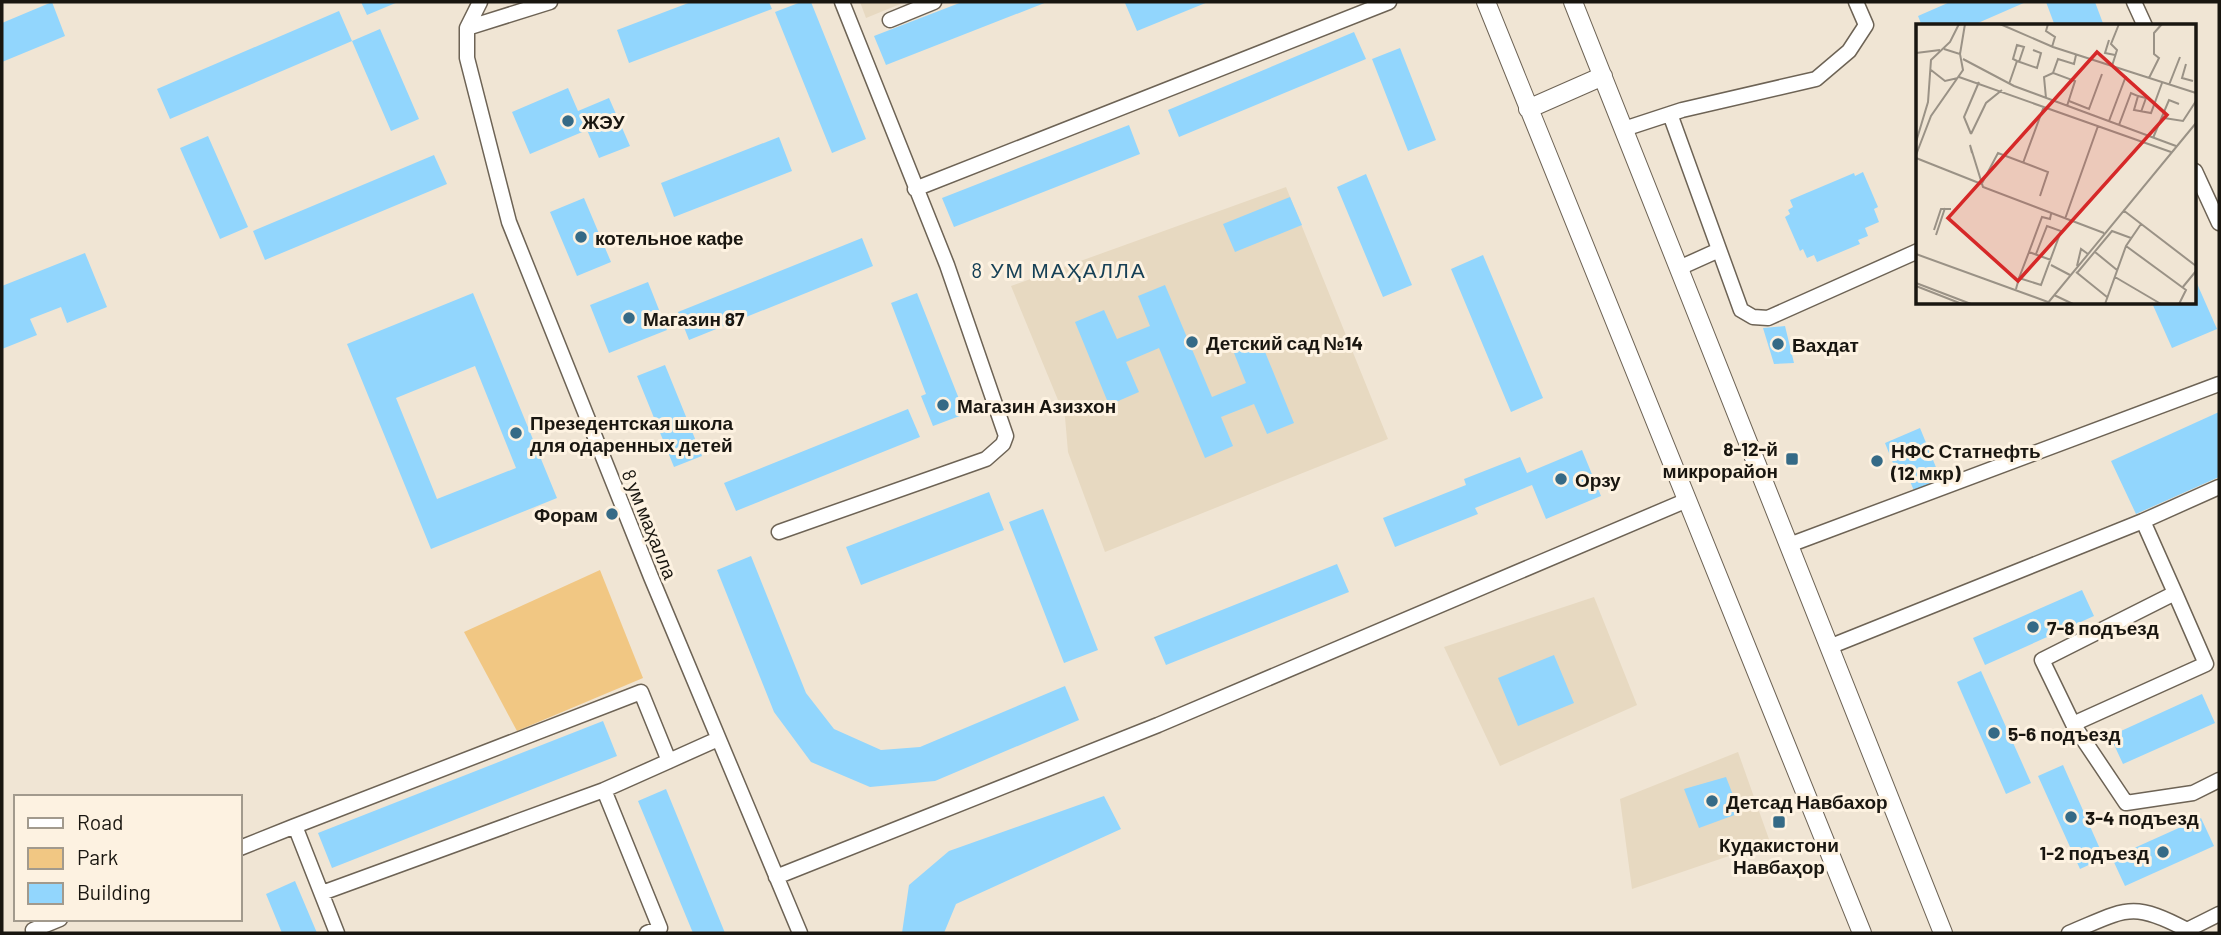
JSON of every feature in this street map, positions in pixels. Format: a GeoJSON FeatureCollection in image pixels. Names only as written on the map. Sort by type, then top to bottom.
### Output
{"type":"FeatureCollection","features":[{"type":"Feature","properties":{"kind":"street"},"geometry":{"type":"LineString","coordinates":[[466,2],[468,24],[550,2]]}},
{"type":"Feature","properties":{"kind":"street","name":"8 ум маҳалла"},"geometry":{"type":"LineString","coordinates":[[480,2],[468,24],[467,58],[509,222],[718,739],[800,933]]}},
{"type":"Feature","properties":{"kind":"street"},"geometry":{"type":"LineString","coordinates":[[779,532],[986,459],[1003,444],[1006,436],[947,265],[915,189],[857,32],[842,2]]}},
{"type":"Feature","properties":{"kind":"street"},"geometry":{"type":"LineString","coordinates":[[890,20],[934,2]]}},
{"type":"Feature","properties":{"kind":"street"},"geometry":{"type":"LineString","coordinates":[[915,189],[1389,2]]}},
{"type":"Feature","properties":{"kind":"street"},"geometry":{"type":"LineString","coordinates":[[1486,2],[1685,501],[1862,933]]}},
{"type":"Feature","properties":{"kind":"street"},"geometry":{"type":"LineString","coordinates":[[1573,2],[1943,933]]}},
{"type":"Feature","properties":{"kind":"street"},"geometry":{"type":"LineString","coordinates":[[1624,129],[1670,114],[1816,79],[1849,51],[1866,25],[1856,2]]}},
{"type":"Feature","properties":{"kind":"street"},"geometry":{"type":"LineString","coordinates":[[2134,2],[2144,24]]}},
{"type":"Feature","properties":{"kind":"street"},"geometry":{"type":"LineString","coordinates":[[1528,109],[1603,76]]}},
{"type":"Feature","properties":{"kind":"street"},"geometry":{"type":"LineString","coordinates":[[1670,114],[1741,310],[1753,317],[1768,318],[1916,252]]}},
{"type":"Feature","properties":{"kind":"street"},"geometry":{"type":"LineString","coordinates":[[2196,173],[2216,207],[2219,223]]}},
{"type":"Feature","properties":{"kind":"street"},"geometry":{"type":"LineString","coordinates":[[1679,268],[1719,250]]}},
{"type":"Feature","properties":{"kind":"street"},"geometry":{"type":"LineString","coordinates":[[1789,545],[2219,384]]}},
{"type":"Feature","properties":{"kind":"street"},"geometry":{"type":"LineString","coordinates":[[1829,647],[2143,521],[2219,487]]}},
{"type":"Feature","properties":{"kind":"street"},"geometry":{"type":"LineString","coordinates":[[776,877],[1158,725],[1685,501]]}},
{"type":"Feature","properties":{"kind":"street"},"geometry":{"type":"LineString","coordinates":[[2073,724],[2206,664],[2143,521]]}},
{"type":"Feature","properties":{"kind":"street"},"geometry":{"type":"LineString","coordinates":[[2175,593],[2042,660],[2073,724],[2126,803],[2193,793],[2219,780]]}},
{"type":"Feature","properties":{"kind":"street"},"geometry":{"type":"LineString","coordinates":[[242,847],[640,692],[669,761]]}},
{"type":"Feature","properties":{"kind":"street"},"geometry":{"type":"LineString","coordinates":[[322,893],[604,790],[718,739]]}},
{"type":"Feature","properties":{"kind":"street"},"geometry":{"type":"LineString","coordinates":[[604,790],[660,928],[647,933]]}},
{"type":"Feature","properties":{"kind":"street"},"geometry":{"type":"LineString","coordinates":[[295,826],[337,933]]}},
{"type":"Feature","properties":{"kind":"street"},"geometry":{"type":"LineString","coordinates":[[2069,933],[2127,909],[2154,912],[2188,932],[2219,914]]}},
{"type":"Feature","properties":{"kind":"street"},"geometry":{"type":"LineString","coordinates":[[31,932],[56,921]]}},
{"type":"Feature","properties":{"kind":"shaded area"},"geometry":{"type":"Polygon","coordinates":[[[860,2],[905,2],[866,18],[860,2]]]}},
{"type":"Feature","properties":{"kind":"shaded area","name":"Детский сад №14"},"geometry":{"type":"Polygon","coordinates":[[[1286,187],[1388,439],[1105,552],[1068,452],[1065,417],[1011,286],[1286,187]]]}},
{"type":"Feature","properties":{"kind":"shaded area"},"geometry":{"type":"Polygon","coordinates":[[[1594,597],[1637,705],[1500,766],[1444,647],[1594,597]]]}},
{"type":"Feature","properties":{"kind":"shaded area"},"geometry":{"type":"Polygon","coordinates":[[[1738,752],[1770,842],[1632,889],[1620,799],[1738,752]]]}},
{"type":"Feature","properties":{"kind":"green space"},"geometry":{"type":"Polygon","coordinates":[[[600,570],[643,678],[517,731],[464,632],[600,570]]]}},
{"type":"Feature","properties":{"kind":"building"},"geometry":{"type":"Polygon","coordinates":[[[52,2],[65,36],[2,62],[2,23],[52,2]]]}},
{"type":"Feature","properties":{"kind":"building"},"geometry":{"type":"Polygon","coordinates":[[[361,2],[398,2],[367,15],[361,2]]]}},
{"type":"Feature","properties":{"kind":"building"},"geometry":{"type":"Polygon","coordinates":[[[691,2],[769,2],[772,9],[629,63],[617,30],[691,2]]]}},
{"type":"Feature","properties":{"kind":"building"},"geometry":{"type":"Polygon","coordinates":[[[801,2],[811,2],[866,139],[832,153],[775,12],[801,2]]]}},
{"type":"Feature","properties":{"kind":"building"},"geometry":{"type":"Polygon","coordinates":[[[962,2],[1047,2],[886,65],[874,36],[962,2]]]}},
{"type":"Feature","properties":{"kind":"building"},"geometry":{"type":"Polygon","coordinates":[[[1208,2],[1137,31],[1125,3],[1208,2]]]}},
{"type":"Feature","properties":{"kind":"building"},"geometry":{"type":"Polygon","coordinates":[[[1950,2],[2026,2],[1976,24],[1921,24],[1918,16],[1950,2]]]}},
{"type":"Feature","properties":{"kind":"building"},"geometry":{"type":"Polygon","coordinates":[[[2046,2],[2095,2],[2103,24],[2054,24],[2046,2]]]}},
{"type":"Feature","properties":{"kind":"building"},"geometry":{"type":"Polygon","coordinates":[[[339,11],[352,41],[170,119],[157,89],[339,11]]]}},
{"type":"Feature","properties":{"kind":"building"},"geometry":{"type":"Polygon","coordinates":[[[380,29],[419,119],[391,131],[352,41],[380,29]]]}},
{"type":"Feature","properties":{"kind":"building"},"geometry":{"type":"Polygon","coordinates":[[[1354,32],[1366,59],[1179,137],[1168,110],[1354,32]]]}},
{"type":"Feature","properties":{"kind":"building"},"geometry":{"type":"Polygon","coordinates":[[[1400,48],[1436,140],[1408,151],[1372,59],[1400,48]]]}},
{"type":"Feature","properties":{"kind":"building","name":"ЖЭУ"},"geometry":{"type":"Polygon","coordinates":[[[568,88],[578,111],[609,98],[630,146],[599,158],[587,130],[530,154],[512,112],[568,88]]]}},
{"type":"Feature","properties":{"kind":"building"},"geometry":{"type":"Polygon","coordinates":[[[1129,125],[1140,154],[954,227],[942,198],[1129,125]]]}},
{"type":"Feature","properties":{"kind":"building"},"geometry":{"type":"Polygon","coordinates":[[[208,136],[248,227],[220,239],[180,148],[208,136]]]}},
{"type":"Feature","properties":{"kind":"building"},"geometry":{"type":"Polygon","coordinates":[[[779,137],[792,171],[674,217],[661,183],[779,137]]]}},
{"type":"Feature","properties":{"kind":"building"},"geometry":{"type":"Polygon","coordinates":[[[434,155],[447,184],[265,260],[253,231],[434,155]]]}},
{"type":"Feature","properties":{"kind":"building"},"geometry":{"type":"Polygon","coordinates":[[[1863,172],[1878,207],[1874,209],[1879,222],[1865,228],[1868,236],[1858,240],[1860,244],[1817,262],[1814,255],[1807,258],[1803,249],[1800,251],[1785,217],[1793,207],[1790,200],[1854,173],[1855,176],[1863,172]]]}},
{"type":"Feature","properties":{"kind":"building"},"geometry":{"type":"Polygon","coordinates":[[[1366,174],[1412,285],[1383,297],[1337,187],[1366,174]]]}},
{"type":"Feature","properties":{"kind":"building"},"geometry":{"type":"Polygon","coordinates":[[[1290,197],[1302,225],[1235,252],[1223,224],[1290,197]]]}},
{"type":"Feature","properties":{"kind":"building","name":"котельное кафе"},"geometry":{"type":"Polygon","coordinates":[[[584,198],[611,262],[577,276],[550,212],[584,198]]]}},
{"type":"Feature","properties":{"kind":"building"},"geometry":{"type":"Polygon","coordinates":[[[862,238],[873,266],[689,340],[678,312],[862,238]]]}},
{"type":"Feature","properties":{"kind":"building"},"geometry":{"type":"Polygon","coordinates":[[[85,253],[107,307],[67,323],[61,307],[30,319],[37,335],[2,349],[2,286],[85,253]]]}},
{"type":"Feature","properties":{"kind":"building"},"geometry":{"type":"Polygon","coordinates":[[[1483,255],[1543,398],[1511,412],[1451,269],[1483,255]]]}},
{"type":"Feature","properties":{"kind":"building"},"geometry":{"type":"Polygon","coordinates":[[[2196,281],[2217,329],[2172,348],[2152,304],[2196,304],[2196,281]]]}},
{"type":"Feature","properties":{"kind":"building","name":"Магазин 87"},"geometry":{"type":"Polygon","coordinates":[[[648,282],[667,330],[609,353],[590,305],[648,282]]]}},
{"type":"Feature","properties":{"kind":"building"},"geometry":{"type":"Polygon","coordinates":[[[1165,285],[1212,397],[1246,383],[1234,353],[1261,342],[1294,423],[1267,434],[1254,404],[1221,417],[1233,446],[1205,458],[1159,348],[1126,362],[1139,392],[1109,405],[1075,322],[1104,310],[1117,339],[1150,326],[1138,296],[1165,285]]]}},
{"type":"Feature","properties":{"kind":"building","name":"Презедентская школа для одаренных детей"},"geometry":{"type":"Polygon","coordinates":[[[473,293],[557,498],[431,549],[347,344],[473,293]],[[475,366],[396,398],[437,499],[516,468],[475,366]]]}},
{"type":"Feature","properties":{"kind":"building"},"geometry":{"type":"Polygon","coordinates":[[[917,293],[965,414],[933,426],[921,396],[926,394],[891,303],[917,293]]]}},
{"type":"Feature","properties":{"kind":"building","name":"Вахдат"},"geometry":{"type":"Polygon","coordinates":[[[1785,326],[1794,363],[1774,364],[1763,328],[1785,326]]]}},
{"type":"Feature","properties":{"kind":"building"},"geometry":{"type":"Polygon","coordinates":[[[665,365],[702,456],[674,467],[637,376],[665,365]]]}},
{"type":"Feature","properties":{"kind":"building"},"geometry":{"type":"Polygon","coordinates":[[[908,409],[920,437],[736,511],[724,483],[908,409]]]}},
{"type":"Feature","properties":{"kind":"building"},"geometry":{"type":"Polygon","coordinates":[[[2219,412],[2219,477],[2136,514],[2111,461],[2219,412]]]}},
{"type":"Feature","properties":{"kind":"building"},"geometry":{"type":"Polygon","coordinates":[[[1920,428],[1942,482],[1915,493],[1903,465],[1895,468],[1885,443],[1920,428]]]}},
{"type":"Feature","properties":{"kind":"building"},"geometry":{"type":"Polygon","coordinates":[[[1582,450],[1601,496],[1546,519],[1532,485],[1475,508],[1478,514],[1395,547],[1383,518],[1466,485],[1464,479],[1520,457],[1527,473],[1582,450]]]}},
{"type":"Feature","properties":{"kind":"building"},"geometry":{"type":"Polygon","coordinates":[[[989,492],[1004,530],[861,585],[846,547],[989,492]]]}},
{"type":"Feature","properties":{"kind":"building"},"geometry":{"type":"Polygon","coordinates":[[[1043,509],[1098,650],[1064,663],[1009,522],[1043,509]]]}},
{"type":"Feature","properties":{"kind":"building"},"geometry":{"type":"Polygon","coordinates":[[[751,556],[806,693],[834,729],[881,750],[920,747],[1065,686],[1079,720],[935,781],[870,787],[811,762],[774,712],[717,570],[751,556]]]}},
{"type":"Feature","properties":{"kind":"building"},"geometry":{"type":"Polygon","coordinates":[[[1337,564],[1349,592],[1166,665],[1154,637],[1337,564]]]}},
{"type":"Feature","properties":{"kind":"building","name":"7-8 подъезд"},"geometry":{"type":"Polygon","coordinates":[[[2082,590],[2094,616],[1985,665],[1973,638],[2082,590]]]}},
{"type":"Feature","properties":{"kind":"building"},"geometry":{"type":"Polygon","coordinates":[[[1554,655],[1574,703],[1518,726],[1498,678],[1554,655]]]}},
{"type":"Feature","properties":{"kind":"building","name":"5-6 подъезд"},"geometry":{"type":"Polygon","coordinates":[[[1981,671],[2031,783],[2006,794],[1957,682],[1981,671]]]}},
{"type":"Feature","properties":{"kind":"building"},"geometry":{"type":"Polygon","coordinates":[[[2202,694],[2215,723],[2123,764],[2110,736],[2202,694]]]}},
{"type":"Feature","properties":{"kind":"building"},"geometry":{"type":"Polygon","coordinates":[[[603,721],[617,756],[332,868],[318,833],[603,721]]]}},
{"type":"Feature","properties":{"kind":"building","name":"3-4 подъезд"},"geometry":{"type":"Polygon","coordinates":[[[2063,765],[2104,858],[2080,869],[2038,776],[2063,765]]]}},
{"type":"Feature","properties":{"kind":"building","name":"Детсад Навбахор"},"geometry":{"type":"Polygon","coordinates":[[[1726,777],[1740,813],[1699,828],[1684,789],[1726,777]]]}},
{"type":"Feature","properties":{"kind":"building"},"geometry":{"type":"Polygon","coordinates":[[[666,789],[725,933],[693,933],[638,801],[666,789]]]}},
{"type":"Feature","properties":{"kind":"building"},"geometry":{"type":"Polygon","coordinates":[[[1104,796],[1121,829],[956,904],[944,933],[902,933],[909,885],[949,851],[1104,796]]]}},
{"type":"Feature","properties":{"kind":"building","name":"1-2 подъезд"},"geometry":{"type":"Polygon","coordinates":[[[2201,818],[2214,846],[2125,886],[2112,858],[2201,818]]]}},
{"type":"Feature","properties":{"kind":"building"},"geometry":{"type":"Polygon","coordinates":[[[295,881],[317,933],[282,933],[266,894],[295,881]]]}},
{"type":"Feature","properties":{"kind":"place","name":"ЖЭУ"},"geometry":{"type":"Point","coordinates":[568,121]}},
{"type":"Feature","properties":{"kind":"place","name":"котельное кафе"},"geometry":{"type":"Point","coordinates":[581,237]}},
{"type":"Feature","properties":{"kind":"place","name":"Магазин 87"},"geometry":{"type":"Point","coordinates":[629,318]}},
{"type":"Feature","properties":{"kind":"place","name":"Детский сад №14"},"geometry":{"type":"Point","coordinates":[1192,342]}},
{"type":"Feature","properties":{"kind":"place","name":"Вахдат"},"geometry":{"type":"Point","coordinates":[1778,344]}},
{"type":"Feature","properties":{"kind":"place","name":"Магазин Азизхон"},"geometry":{"type":"Point","coordinates":[943,405]}},
{"type":"Feature","properties":{"kind":"place","name":"Презедентская школа для одаренных детей"},"geometry":{"type":"Point","coordinates":[516,433]}},
{"type":"Feature","properties":{"kind":"place","name":"8-12-й микрорайон"},"geometry":{"type":"Point","coordinates":[1792,459]}},
{"type":"Feature","properties":{"kind":"place","name":"НФС Статнефть (12 мкр)"},"geometry":{"type":"Point","coordinates":[1877,461]}},
{"type":"Feature","properties":{"kind":"place","name":"Орзу"},"geometry":{"type":"Point","coordinates":[1561,479]}},
{"type":"Feature","properties":{"kind":"place","name":"Форам"},"geometry":{"type":"Point","coordinates":[612,514]}},
{"type":"Feature","properties":{"kind":"place","name":"7-8 подъезд"},"geometry":{"type":"Point","coordinates":[2033,627]}},
{"type":"Feature","properties":{"kind":"place","name":"5-6 подъезд"},"geometry":{"type":"Point","coordinates":[1994,733]}},
{"type":"Feature","properties":{"kind":"place","name":"Детсад Навбахор"},"geometry":{"type":"Point","coordinates":[1712,801]}},
{"type":"Feature","properties":{"kind":"place","name":"3-4 подъезд"},"geometry":{"type":"Point","coordinates":[2071,817]}},
{"type":"Feature","properties":{"kind":"place","name":"Кудакистони Навбаҳор"},"geometry":{"type":"Point","coordinates":[1779,822]}},
{"type":"Feature","properties":{"kind":"place","name":"1-2 подъезд"},"geometry":{"type":"Point","coordinates":[2163,852]}},
{"type":"Feature","properties":{"kind":"district","name":"8 УМ МАҲАЛЛА"},"geometry":{"type":"Point","coordinates":[1059,269]}}]}
